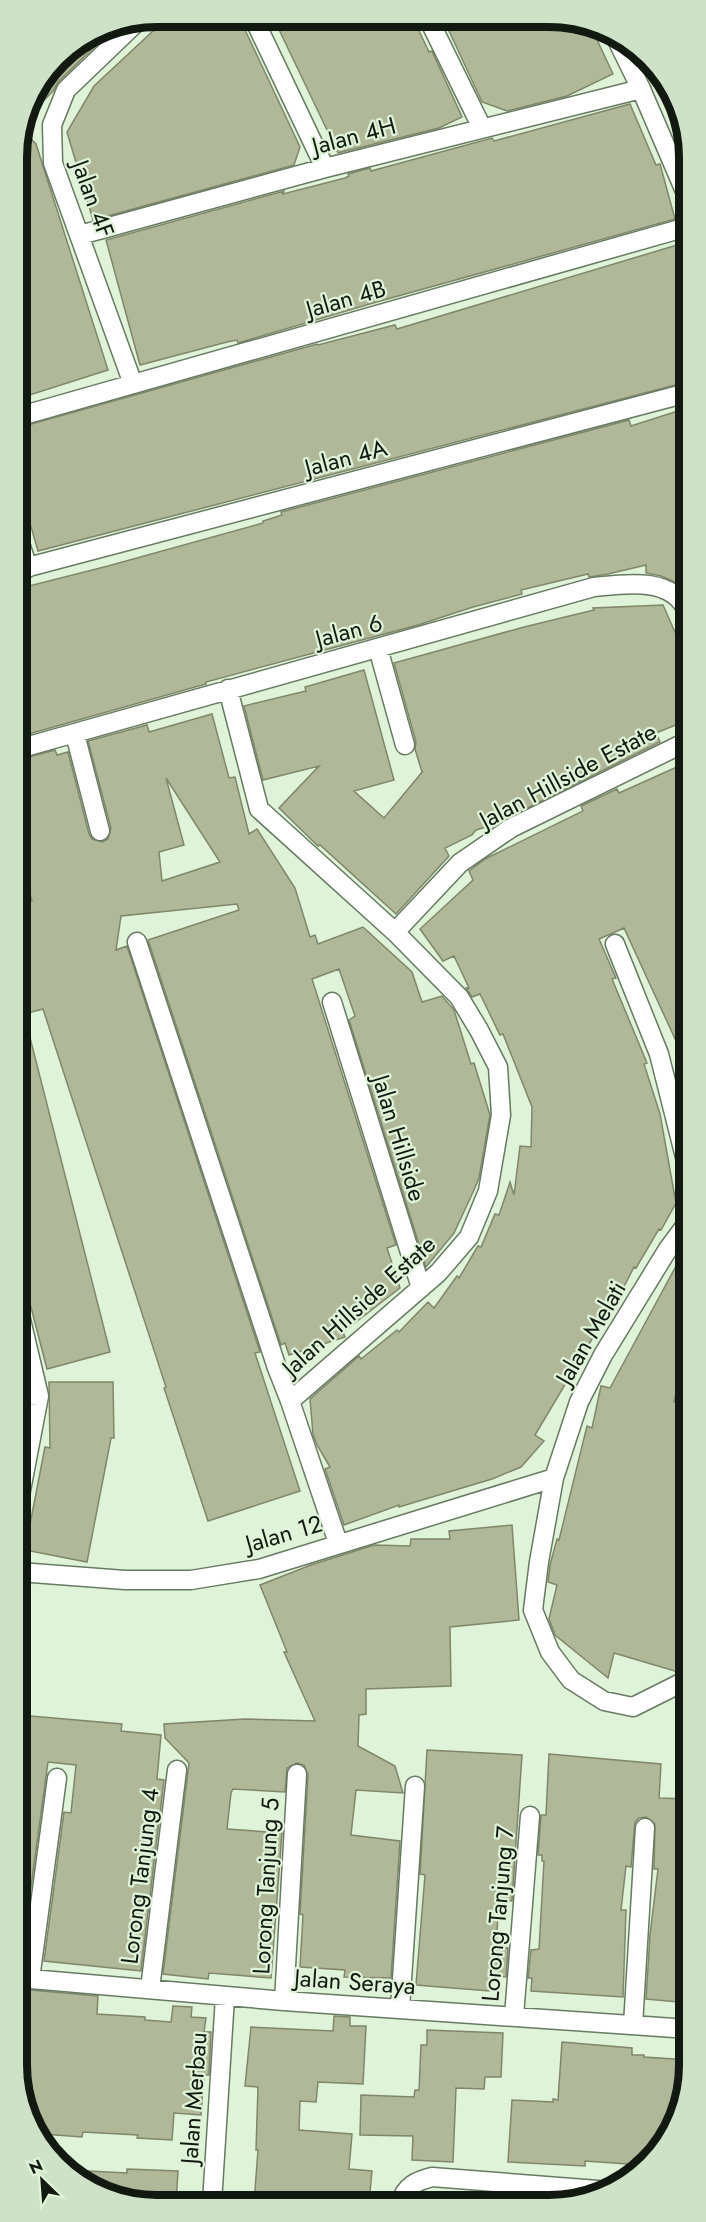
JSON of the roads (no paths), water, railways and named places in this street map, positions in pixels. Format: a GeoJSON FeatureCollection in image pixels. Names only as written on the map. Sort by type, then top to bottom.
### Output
{"type":"FeatureCollection","features":[{"type":"Feature","properties":{"kind":"street"},"geometry":{"type":"LineString","coordinates":[[258,27],[324,168]]}},
{"type":"Feature","properties":{"kind":"street"},"geometry":{"type":"LineString","coordinates":[[432,27],[482,128]]}},
{"type":"Feature","properties":{"kind":"street","name":"Jalan 4F"},"geometry":{"type":"LineString","coordinates":[[128,30],[66,90],[52,125],[53,163],[133,384]]}},
{"type":"Feature","properties":{"kind":"street"},"geometry":{"type":"LineString","coordinates":[[622,49],[679,177]]}},
{"type":"Feature","properties":{"kind":"street","name":"Jalan 4H"},"geometry":{"type":"LineString","coordinates":[[80,235],[324,168],[641,89]]}},
{"type":"Feature","properties":{"kind":"street","name":"Jalan 4B"},"geometry":{"type":"LineString","coordinates":[[27,414],[679,229]]}},
{"type":"Feature","properties":{"kind":"street","name":"Jalan 4A"},"geometry":{"type":"LineString","coordinates":[[27,568],[679,395]]}},
{"type":"Feature","properties":{"kind":"street","name":"Jalan 6"},"geometry":{"type":"LineString","coordinates":[[27,747],[594,587],[637,584],[663,588],[679,600]]}},
{"type":"Feature","properties":{"kind":"street"},"geometry":{"type":"LineString","coordinates":[[378,648],[405,745]]}},
{"type":"Feature","properties":{"kind":"street","name":"Jalan Hillside Estate"},"geometry":{"type":"LineString","coordinates":[[228,689],[259,809],[395,932],[459,997],[498,1067],[501,1115],[488,1191],[469,1237],[438,1273],[290,1401]]}},
{"type":"Feature","properties":{"kind":"street"},"geometry":{"type":"LineString","coordinates":[[75,734],[99,831]]}},
{"type":"Feature","properties":{"kind":"street","name":"Jalan Hillside Estate"},"geometry":{"type":"LineString","coordinates":[[395,932],[460,863],[511,828],[679,745]]}},
{"type":"Feature","properties":{"kind":"street","name":"Jalan Hillside Estate"},"geometry":{"type":"LineString","coordinates":[[138,942],[277,1368],[338,1544]]}},
{"type":"Feature","properties":{"kind":"street"},"geometry":{"type":"LineString","coordinates":[[615,944],[659,1054],[679,1133]]}},
{"type":"Feature","properties":{"kind":"street","name":"Jalan Hillside"},"geometry":{"type":"LineString","coordinates":[[332,1002],[421,1288]]}},
{"type":"Feature","properties":{"kind":"street","name":"Jalan Melati"},"geometry":{"type":"LineString","coordinates":[[679,1234],[603,1355],[579,1402],[554,1478],[533,1610],[550,1652],[571,1680],[604,1701],[633,1707],[679,1684]]}},
{"type":"Feature","properties":{"kind":"street"},"geometry":{"type":"LineString","coordinates":[[27,1345],[39,1396],[27,1459]]}},
{"type":"Feature","properties":{"kind":"street"},"geometry":{"type":"LineString","coordinates":[[27,1395],[39,1396]]}},
{"type":"Feature","properties":{"kind":"street","name":"Jalan 12"},"geometry":{"type":"LineString","coordinates":[[27,1573],[125,1580],[191,1580],[259,1569],[554,1478]]}},
{"type":"Feature","properties":{"kind":"street","name":"Lorong Tanjung 4"},"geometry":{"type":"LineString","coordinates":[[150,1989],[177,1770]]}},
{"type":"Feature","properties":{"kind":"street","name":"Lorong Tanjung 5"},"geometry":{"type":"LineString","coordinates":[[284,2001],[297,1774]]}},
{"type":"Feature","properties":{"kind":"street"},"geometry":{"type":"LineString","coordinates":[[27,1966],[57,1778]]}},
{"type":"Feature","properties":{"kind":"street"},"geometry":{"type":"LineString","coordinates":[[400,2009],[415,1786]]}},
{"type":"Feature","properties":{"kind":"street","name":"Lorong Tanjung 7"},"geometry":{"type":"LineString","coordinates":[[514,2016],[530,1816]]}},
{"type":"Feature","properties":{"kind":"street"},"geometry":{"type":"LineString","coordinates":[[633,2025],[645,1828]]}},
{"type":"Feature","properties":{"kind":"street","name":"Jalan Seraya"},"geometry":{"type":"LineString","coordinates":[[27,1978],[225,1997],[679,2028]]}},
{"type":"Feature","properties":{"kind":"street","name":"Jalan Merbau"},"geometry":{"type":"LineString","coordinates":[[213,2195],[225,1997]]}},
{"type":"Feature","properties":{"kind":"street"},"geometry":{"type":"LineString","coordinates":[[403,2195],[413,2182],[432,2177],[587,2189]]}}]}
